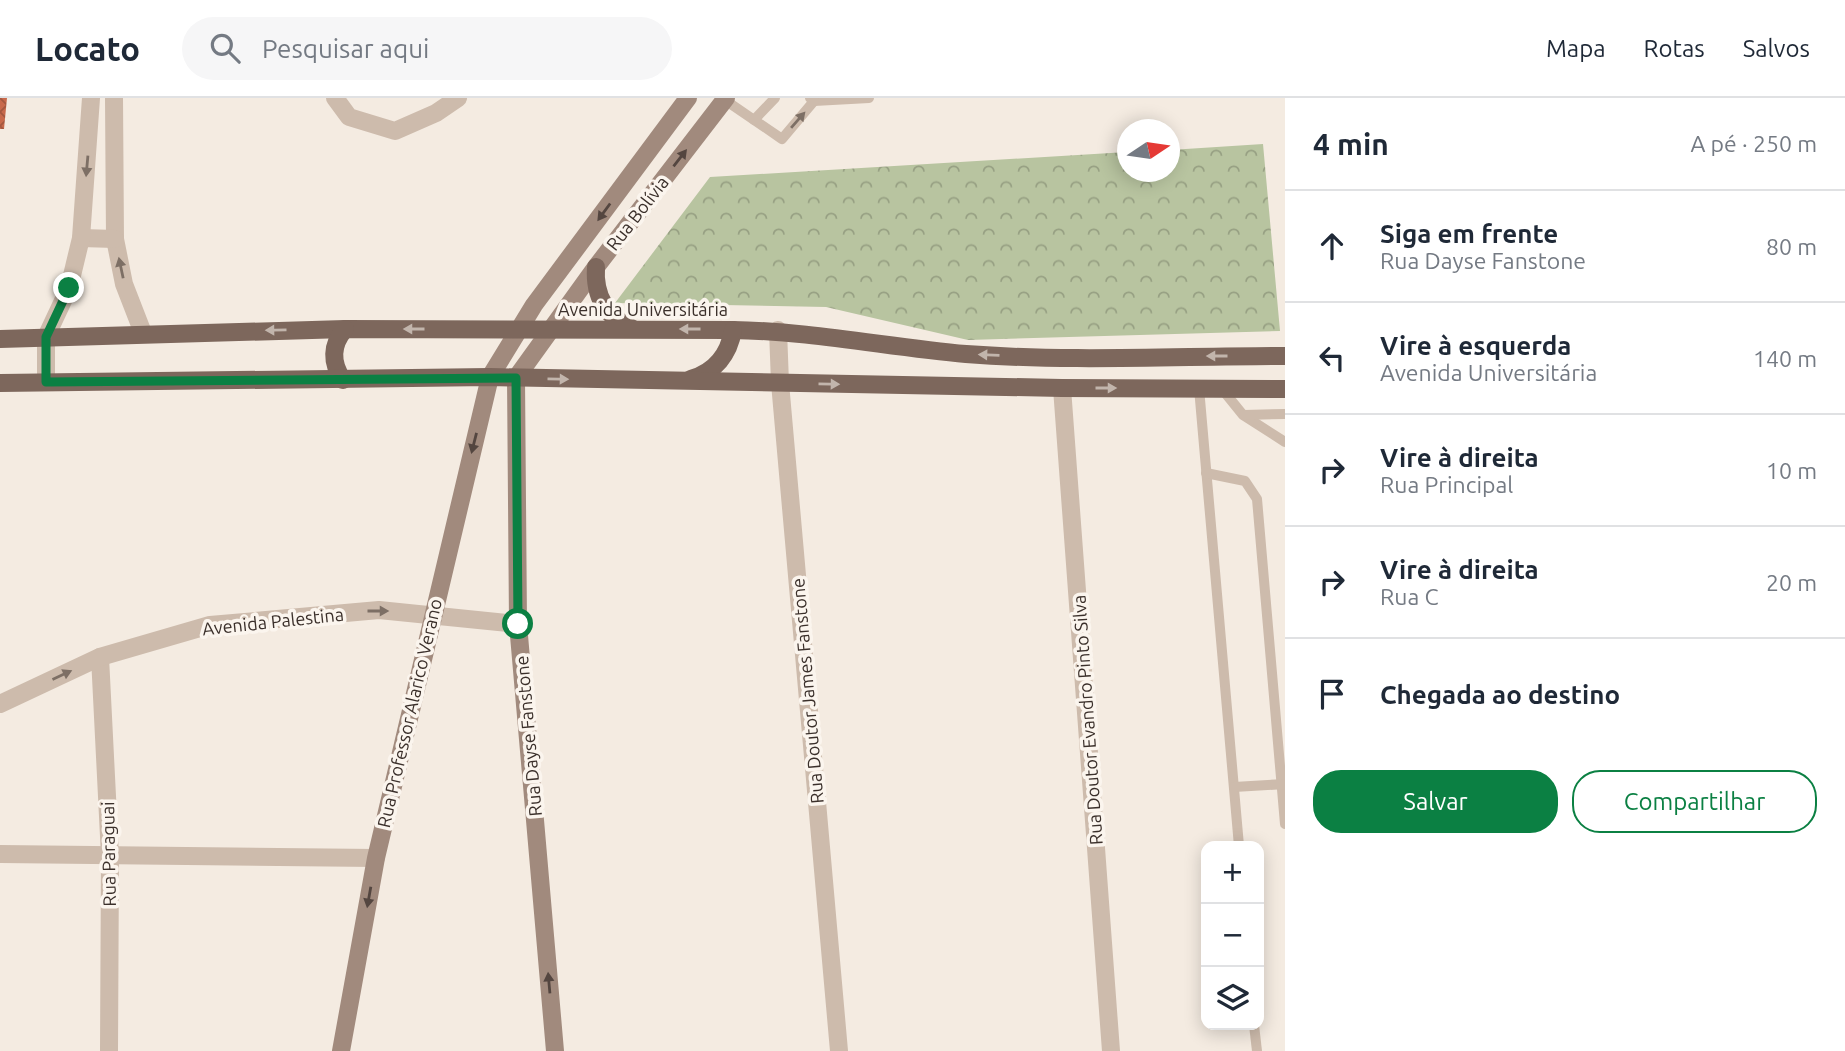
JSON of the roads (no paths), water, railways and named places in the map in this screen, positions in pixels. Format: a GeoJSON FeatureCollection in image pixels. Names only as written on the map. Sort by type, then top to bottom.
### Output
{"type":"FeatureCollection","features":[{"type":"Feature","properties":{"kind":"main road","name":"Rua Bolívia"},"geometry":{"type":"LineString","coordinates":[[489,377],[519,329],[688,98]]}},
{"type":"Feature","properties":{"kind":"main road","name":"Rua Bolívia"},"geometry":{"type":"LineString","coordinates":[[516,378],[596,267],[725,99]]}},
{"type":"Feature","properties":{"kind":"main road"},"geometry":{"type":"LineString","coordinates":[[596,267],[595,279],[601,302],[614,319],[633,329]]}},
{"type":"Feature","properties":{"kind":"main road","name":"Avenida Universitária"},"geometry":{"type":"LineString","coordinates":[[0,339],[345,329],[778,330],[966,354],[1059,357],[1285,356]]}},
{"type":"Feature","properties":{"kind":"main road"},"geometry":{"type":"LineString","coordinates":[[343,380],[337,372],[333,353],[345,329]]}},
{"type":"Feature","properties":{"kind":"main road"},"geometry":{"type":"LineString","coordinates":[[688,380],[699,377],[719,363],[731,342],[733,330]]}},
{"type":"Feature","properties":{"kind":"main road"},"geometry":{"type":"LineString","coordinates":[[0,383],[489,377],[1062,388],[1285,389]]}},
{"type":"Feature","properties":{"kind":"main road","name":"Rua Professor Alarico Verano"},"geometry":{"type":"LineString","coordinates":[[341,1051],[376,858],[489,377]]}},
{"type":"Feature","properties":{"kind":"main road","name":"Rua Dayse Fanstone"},"geometry":{"type":"LineString","coordinates":[[516,378],[518,624],[555,1051]]}},
{"type":"Feature","properties":{"kind":"street"},"geometry":{"type":"LineString","coordinates":[[46,382],[46,337],[69,288],[81,238],[90,135],[90,98]]}},
{"type":"Feature","properties":{"kind":"street"},"geometry":{"type":"LineString","coordinates":[[114,98],[115,239],[124,284],[143,333]]}},
{"type":"Feature","properties":{"kind":"street"},"geometry":{"type":"LineString","coordinates":[[335,98],[349,117],[395,131],[436,113],[458,98]]}},
{"type":"Feature","properties":{"kind":"street"},"geometry":{"type":"LineString","coordinates":[[90,135],[114,137]]}},
{"type":"Feature","properties":{"kind":"street"},"geometry":{"type":"LineString","coordinates":[[81,238],[115,239]]}},
{"type":"Feature","properties":{"kind":"street","name":"Rua Doutor James Fanstone"},"geometry":{"type":"LineString","coordinates":[[778,330],[780,383],[839,1051]]}},
{"type":"Feature","properties":{"kind":"street","name":"Rua Doutor Evandro Pinto Silva"},"geometry":{"type":"LineString","coordinates":[[1062,388],[1111,1051]]}},
{"type":"Feature","properties":{"kind":"street","name":"Avenida Palestina"},"geometry":{"type":"LineString","coordinates":[[0,704],[100,657],[210,625],[379,610],[518,624]]}},
{"type":"Feature","properties":{"kind":"street","name":"Rua Paraguai"},"geometry":{"type":"LineString","coordinates":[[100,657],[110,856],[109,1051]]}},
{"type":"Feature","properties":{"kind":"street"},"geometry":{"type":"LineString","coordinates":[[0,853],[376,858]]}},
{"type":"Feature","properties":{"kind":"lane"},"geometry":{"type":"LineString","coordinates":[[754,120],[775,98]]}},
{"type":"Feature","properties":{"kind":"lane"},"geometry":{"type":"LineString","coordinates":[[725,99],[782,139],[812,100],[869,98]]}},
{"type":"Feature","properties":{"kind":"lane"},"geometry":{"type":"LineString","coordinates":[[1199,388],[1239,841]]}},
{"type":"Feature","properties":{"kind":"lane"},"geometry":{"type":"LineString","coordinates":[[1222,389],[1243,415],[1285,442]]}},
{"type":"Feature","properties":{"kind":"lane"},"geometry":{"type":"LineString","coordinates":[[1243,415],[1285,414]]}},
{"type":"Feature","properties":{"kind":"lane"},"geometry":{"type":"LineString","coordinates":[[1206,473],[1245,481],[1258,499],[1285,824]]}},
{"type":"Feature","properties":{"kind":"lane"},"geometry":{"type":"LineString","coordinates":[[1234,787],[1283,785]]}},
{"type":"Feature","properties":{"kind":"lane"},"geometry":{"type":"LineString","coordinates":[[1255,1030],[1257,1051]]}}]}
